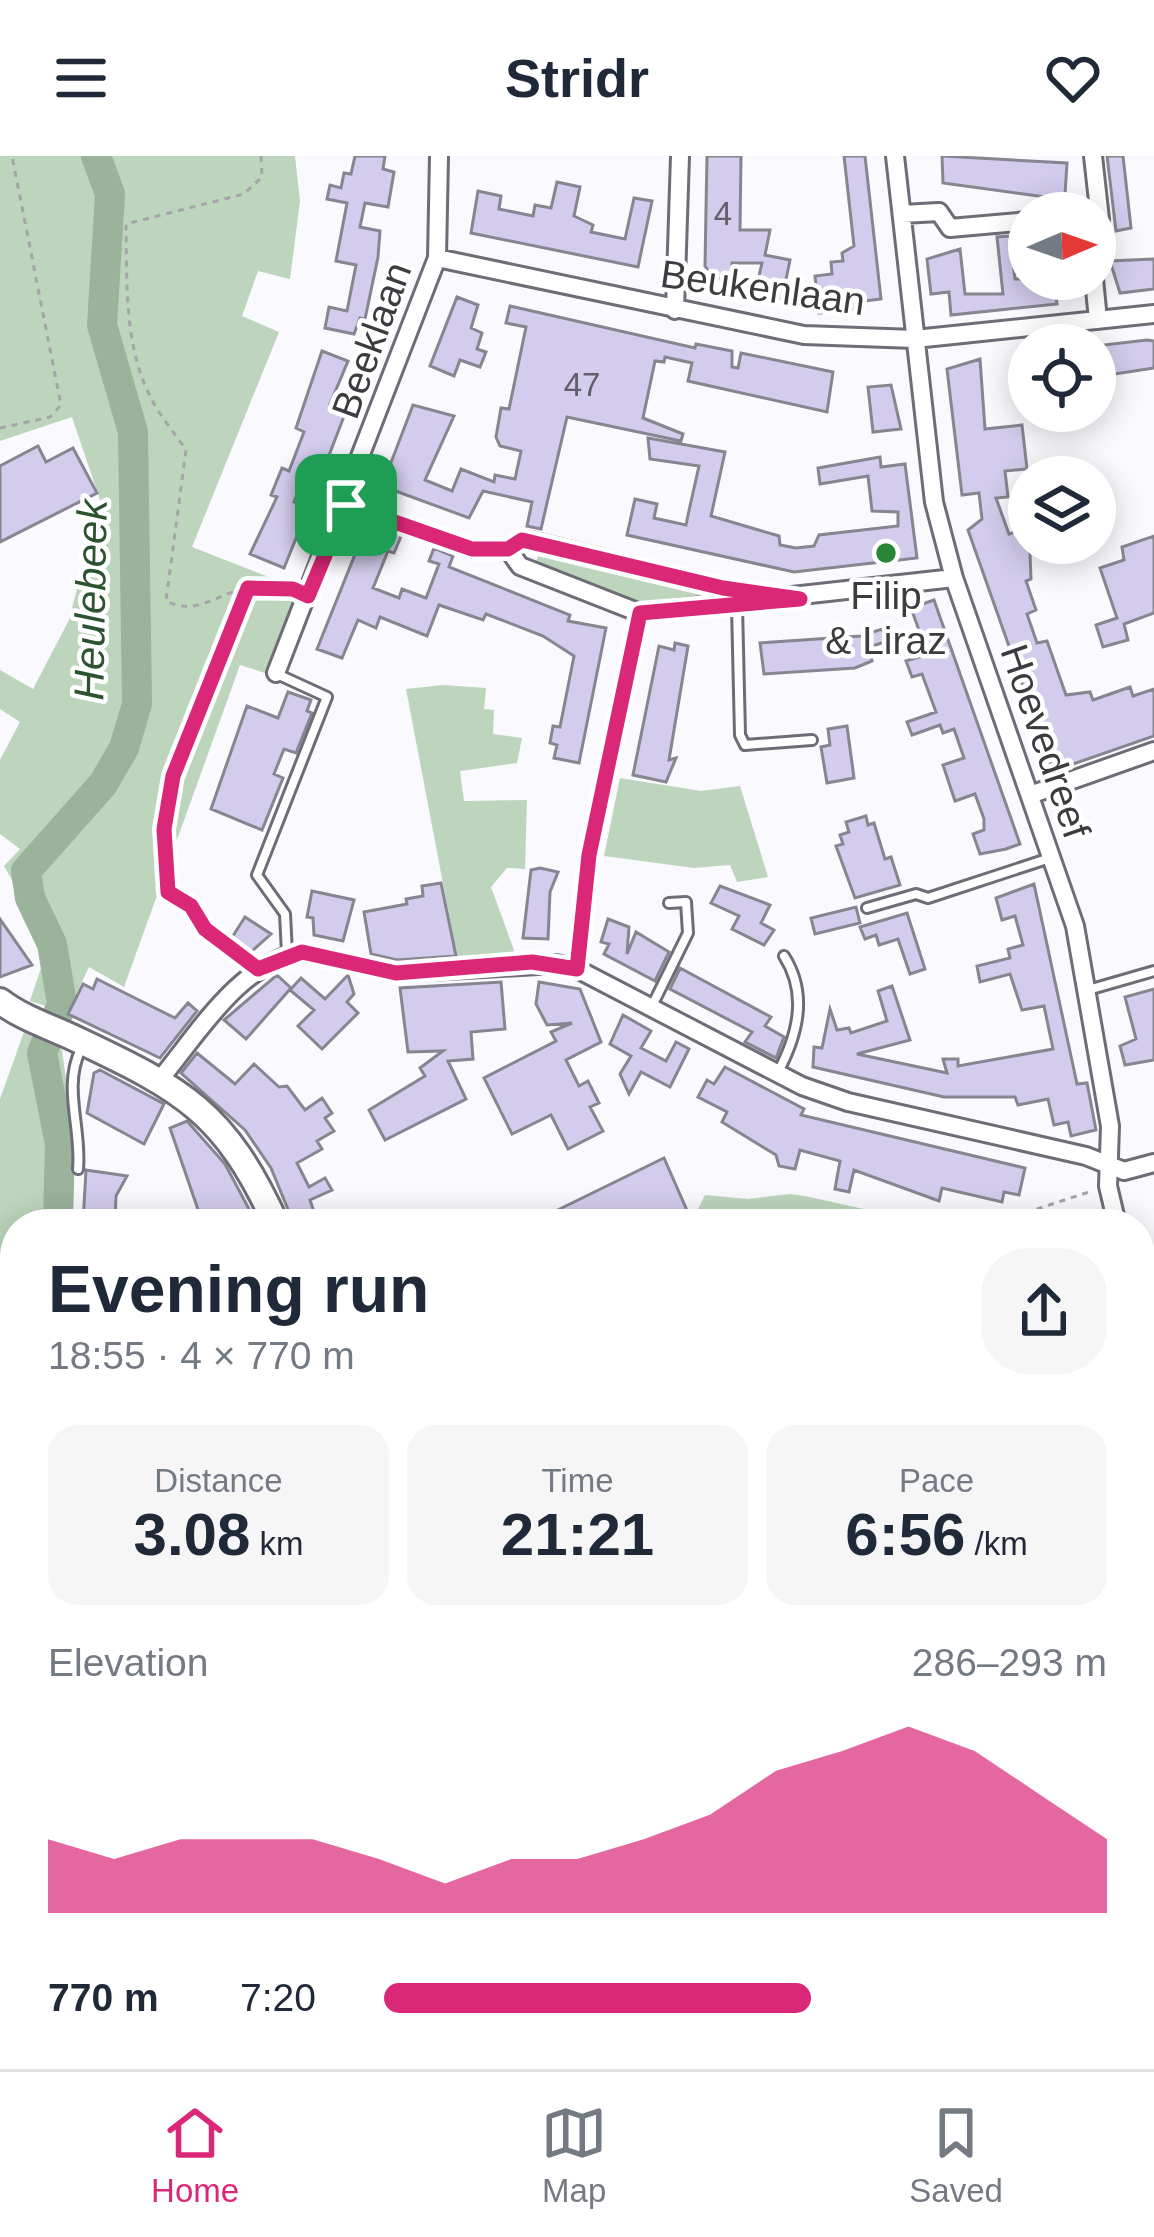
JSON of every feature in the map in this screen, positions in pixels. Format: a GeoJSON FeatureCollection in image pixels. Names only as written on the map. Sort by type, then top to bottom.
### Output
{"type":"FeatureCollection","features":[{"type":"Feature","properties":{"kind":"street","name":"Beeklaan"},"geometry":{"type":"LineString","coordinates":[[276,673],[346,505],[437,258],[439,156]]}},
{"type":"Feature","properties":{"kind":"street"},"geometry":{"type":"LineString","coordinates":[[675,310],[680,156]]}},
{"type":"Feature","properties":{"kind":"street","name":"Hoevedreef"},"geometry":{"type":"LineString","coordinates":[[895,156],[934,502],[955,578],[1076,926],[1110,1126],[1108,1186],[1113,1209]]}},
{"type":"Feature","properties":{"kind":"street"},"geometry":{"type":"LineString","coordinates":[[1093,156],[1097,192]]}},
{"type":"Feature","properties":{"kind":"street"},"geometry":{"type":"LineString","coordinates":[[902,214],[940,212],[950,228],[1008,223]]}},
{"type":"Feature","properties":{"kind":"street","name":"Beukenlaan"},"geometry":{"type":"LineString","coordinates":[[437,258],[804,335],[915,339],[1154,314]]}},
{"type":"Feature","properties":{"kind":"street"},"geometry":{"type":"LineString","coordinates":[[1096,300],[1098,320]]}},
{"type":"Feature","properties":{"kind":"street"},"geometry":{"type":"LineString","coordinates":[[800,599],[723,588],[522,540],[508,549],[520,566],[640,613],[737,606],[800,599],[955,578]]}},
{"type":"Feature","properties":{"kind":"street"},"geometry":{"type":"LineString","coordinates":[[591,845],[640,613]]}},
{"type":"Feature","properties":{"kind":"street"},"geometry":{"type":"LineString","coordinates":[[1030,795],[1154,752]]}},
{"type":"Feature","properties":{"kind":"street"},"geometry":{"type":"LineString","coordinates":[[161,1078],[258,969],[287,955],[302,952],[396,973],[532,962],[577,969],[776,1075],[848,1102],[1124,1171],[1154,1162]]}},
{"type":"Feature","properties":{"kind":"street"},"geometry":{"type":"LineString","coordinates":[[0,1001],[161,1078],[231,1139],[268,1209]]}},
{"type":"Feature","properties":{"kind":"lane"},"geometry":{"type":"LineString","coordinates":[[737,606],[740,735],[745,745],[812,740]]}},
{"type":"Feature","properties":{"kind":"lane"},"geometry":{"type":"LineString","coordinates":[[276,673],[327,697],[257,875],[285,914],[287,955]]}},
{"type":"Feature","properties":{"kind":"lane"},"geometry":{"type":"LineString","coordinates":[[867,908],[916,894],[928,898],[1052,857]]}},
{"type":"Feature","properties":{"kind":"lane"},"geometry":{"type":"LineString","coordinates":[[651,1007],[688,933],[686,902],[669,903]]}},
{"type":"Feature","properties":{"kind":"lane"},"geometry":{"type":"LineString","coordinates":[[776,1075],[798,1028],[795,973],[784,956]]}},
{"type":"Feature","properties":{"kind":"lane"},"geometry":{"type":"LineString","coordinates":[[1087,990],[1154,971]]}},
{"type":"Feature","properties":{"kind":"lane"},"geometry":{"type":"LineString","coordinates":[[74,1038],[71,1078],[80,1131],[78,1169]]}},
{"type":"Feature","properties":{"kind":"path"},"geometry":{"type":"LineString","coordinates":[[0,428],[50,417],[61,406],[12,156]]}},
{"type":"Feature","properties":{"kind":"path"},"geometry":{"type":"LineString","coordinates":[[261,156],[262,177],[244,194],[126,224],[137,364],[151,399],[186,450],[166,601],[179,608],[200,607],[248,588],[293,589],[308,596]]}},
{"type":"Feature","properties":{"kind":"path"},"geometry":{"type":"LineString","coordinates":[[346,505],[472,549],[508,549]]}},
{"type":"Feature","properties":{"kind":"path"},"geometry":{"type":"LineString","coordinates":[[248,588],[173,776],[164,829],[168,892],[191,906],[205,929],[258,969]]}},
{"type":"Feature","properties":{"kind":"path"},"geometry":{"type":"LineString","coordinates":[[577,969],[591,845]]}},
{"type":"Feature","properties":{"kind":"path"},"geometry":{"type":"LineString","coordinates":[[1037,1209],[1108,1186]]}},
{"type":"Feature","properties":{"kind":"green space"},"geometry":{"type":"Polygon","coordinates":[[[0,156],[295,156],[300,201],[290,279],[258,271],[242,316],[279,332],[192,547],[299,589],[265,673],[240,665],[124,987],[89,967],[67,1013],[30,1001],[49,944],[4,866],[20,849],[0,834],[0,760],[20,722],[0,709],[0,670],[33,689],[69,620],[100,500],[72,417],[0,441],[0,156]]]}},
{"type":"Feature","properties":{"kind":"green space"},"geometry":{"type":"Polygon","coordinates":[[[539,553],[723,596],[647,605],[536,562],[539,553]]]}},
{"type":"Feature","properties":{"kind":"green space"},"geometry":{"type":"Polygon","coordinates":[[[486,688],[484,709],[494,710],[493,734],[522,738],[517,763],[460,771],[464,801],[527,800],[525,869],[507,868],[491,887],[515,953],[457,957],[406,689],[486,688]]]}},
{"type":"Feature","properties":{"kind":"green space"},"geometry":{"type":"Polygon","coordinates":[[[620,778],[701,791],[740,786],[768,877],[737,882],[730,865],[694,868],[604,856],[620,778]]]}},
{"type":"Feature","properties":{"kind":"green space"},"geometry":{"type":"Polygon","coordinates":[[[24,1032],[35,1038],[54,1139],[49,1209],[0,1209],[0,1099],[24,1032]]]}},
{"type":"Feature","properties":{"kind":"green space"},"geometry":{"type":"Polygon","coordinates":[[[54,1046],[62,1050],[74,1138],[72,1209],[63,1209],[63,1138],[54,1046]]]}},
{"type":"Feature","properties":{"kind":"green space"},"geometry":{"type":"Polygon","coordinates":[[[790,1194],[864,1209],[698,1209],[705,1195],[748,1199],[790,1194]]]}},
{"type":"Feature","properties":{"kind":"building"},"geometry":{"type":"Polygon","coordinates":[[[355,156],[385,156],[383,169],[394,172],[388,207],[365,203],[360,227],[380,231],[378,257],[365,319],[360,318],[354,334],[325,328],[329,307],[347,311],[356,265],[336,261],[347,203],[327,199],[330,185],[341,188],[344,173],[351,174],[355,156]]]}},
{"type":"Feature","properties":{"kind":"building"},"geometry":{"type":"Polygon","coordinates":[[[707,156],[741,156],[740,230],[770,230],[765,255],[790,260],[782,299],[755,293],[762,263],[732,263],[732,279],[713,279],[705,266],[707,156]]]}},
{"type":"Feature","properties":{"kind":"building"},"geometry":{"type":"Polygon","coordinates":[[[844,156],[865,156],[881,299],[864,301],[864,308],[819,313],[815,276],[832,274],[831,262],[843,261],[842,253],[854,246],[844,156]]]}},
{"type":"Feature","properties":{"kind":"building"},"geometry":{"type":"Polygon","coordinates":[[[942,156],[1067,163],[1065,192],[1009,192],[943,183],[942,156]]]}},
{"type":"Feature","properties":{"kind":"building"},"geometry":{"type":"Polygon","coordinates":[[[1107,156],[1123,156],[1131,228],[1116,231],[1116,192],[1111,192],[1107,156]]]}},
{"type":"Feature","properties":{"kind":"building"},"geometry":{"type":"Polygon","coordinates":[[[557,182],[580,187],[574,216],[593,225],[591,232],[625,239],[634,198],[652,201],[638,267],[471,233],[478,191],[501,196],[499,209],[533,216],[535,205],[551,208],[557,182]]]}},
{"type":"Feature","properties":{"kind":"building"},"geometry":{"type":"Polygon","coordinates":[[[1008,236],[1008,300],[1057,300],[1057,304],[951,315],[949,292],[931,294],[927,259],[960,249],[965,294],[1003,294],[997,237],[1008,236]]]}},
{"type":"Feature","properties":{"kind":"building"},"geometry":{"type":"Polygon","coordinates":[[[1154,259],[1154,289],[1120,293],[1116,261],[1154,259]]]}},
{"type":"Feature","properties":{"kind":"building"},"geometry":{"type":"Polygon","coordinates":[[[457,297],[478,305],[471,328],[482,333],[477,349],[486,352],[480,367],[460,360],[454,376],[430,366],[457,297]]]}},
{"type":"Feature","properties":{"kind":"building"},"geometry":{"type":"Polygon","coordinates":[[[510,306],[695,348],[696,344],[732,351],[732,367],[738,368],[741,353],[833,372],[827,412],[688,381],[692,363],[665,357],[664,362],[655,361],[643,418],[683,434],[681,441],[567,417],[541,529],[527,526],[532,502],[483,491],[469,518],[382,486],[413,405],[454,416],[425,480],[452,491],[461,469],[494,482],[495,475],[515,479],[521,451],[500,446],[496,437],[501,408],[509,409],[526,327],[506,323],[510,306]]]}},
{"type":"Feature","properties":{"kind":"building"},"geometry":{"type":"Polygon","coordinates":[[[1154,341],[1154,368],[1116,374],[1116,344],[1154,341]]]}},
{"type":"Feature","properties":{"kind":"building"},"geometry":{"type":"Polygon","coordinates":[[[322,351],[348,361],[330,404],[346,411],[318,484],[304,478],[294,502],[305,506],[305,516],[284,568],[250,554],[277,497],[271,495],[282,468],[289,471],[304,432],[296,428],[322,351]]]}},
{"type":"Feature","properties":{"kind":"building"},"geometry":{"type":"Polygon","coordinates":[[[980,359],[985,429],[1008,427],[1008,432],[1023,432],[1026,456],[1008,456],[1008,497],[996,498],[1008,531],[1008,564],[1030,564],[1031,579],[1026,581],[1036,610],[1027,614],[1037,643],[1047,641],[1066,695],[1090,692],[1093,700],[1130,687],[1133,696],[1154,689],[1154,736],[1053,771],[968,530],[982,519],[979,493],[962,495],[947,369],[980,359]]]}},
{"type":"Feature","properties":{"kind":"building"},"geometry":{"type":"Polygon","coordinates":[[[891,385],[901,429],[873,432],[868,387],[891,385]]]}},
{"type":"Feature","properties":{"kind":"building"},"geometry":{"type":"Polygon","coordinates":[[[648,438],[725,452],[711,516],[779,536],[780,545],[796,548],[814,546],[819,535],[898,526],[898,512],[872,511],[868,476],[820,484],[818,468],[880,457],[881,467],[905,464],[917,558],[794,572],[627,535],[635,499],[657,504],[654,518],[686,525],[699,466],[650,459],[648,438]]]}},
{"type":"Feature","properties":{"kind":"building"},"geometry":{"type":"Polygon","coordinates":[[[38,446],[46,462],[73,448],[97,493],[0,542],[0,466],[38,446]]]}},
{"type":"Feature","properties":{"kind":"building"},"geometry":{"type":"Polygon","coordinates":[[[387,527],[402,534],[394,553],[388,551],[373,588],[399,598],[402,589],[426,598],[439,564],[429,561],[434,548],[453,556],[449,567],[570,615],[568,621],[606,628],[579,763],[554,758],[557,745],[550,743],[553,726],[560,727],[574,656],[543,636],[486,614],[483,620],[439,605],[427,636],[380,617],[376,628],[358,620],[342,658],[317,649],[362,537],[380,544],[387,527]]]}},
{"type":"Feature","properties":{"kind":"building"},"geometry":{"type":"Polygon","coordinates":[[[1154,536],[1154,613],[1124,624],[1128,640],[1103,647],[1096,625],[1117,618],[1100,568],[1124,560],[1122,547],[1154,536]]]}},
{"type":"Feature","properties":{"kind":"building"},"geometry":{"type":"Polygon","coordinates":[[[934,600],[1020,844],[1006,849],[980,854],[973,834],[984,830],[984,819],[975,794],[955,801],[943,765],[964,758],[954,729],[943,733],[940,725],[912,735],[907,722],[936,712],[922,674],[912,677],[906,661],[919,657],[912,636],[920,633],[911,608],[934,600]]]}},
{"type":"Feature","properties":{"kind":"building"},"geometry":{"type":"Polygon","coordinates":[[[882,629],[887,641],[870,647],[872,661],[855,668],[764,674],[760,643],[861,636],[882,629]]]}},
{"type":"Feature","properties":{"kind":"building"},"geometry":{"type":"Polygon","coordinates":[[[675,643],[688,646],[669,760],[676,758],[666,782],[633,775],[659,646],[674,650],[675,643]]]}},
{"type":"Feature","properties":{"kind":"building"},"geometry":{"type":"Polygon","coordinates":[[[288,692],[311,700],[307,711],[312,713],[296,753],[284,749],[274,774],[283,778],[262,830],[211,809],[247,706],[278,718],[288,692]]]}},
{"type":"Feature","properties":{"kind":"building"},"geometry":{"type":"Polygon","coordinates":[[[847,726],[854,778],[827,783],[821,747],[830,745],[828,729],[847,726]]]}},
{"type":"Feature","properties":{"kind":"building"},"geometry":{"type":"Polygon","coordinates":[[[866,816],[868,825],[874,823],[885,859],[891,857],[900,885],[855,898],[836,846],[843,844],[840,835],[849,832],[846,822],[866,816]]]}},
{"type":"Feature","properties":{"kind":"building"},"geometry":{"type":"Polygon","coordinates":[[[531,870],[558,872],[550,892],[548,939],[523,938],[531,870]]]}},
{"type":"Feature","properties":{"kind":"building"},"geometry":{"type":"Polygon","coordinates":[[[441,883],[456,956],[397,960],[371,954],[364,912],[407,904],[406,899],[423,896],[422,886],[441,883]]]}},
{"type":"Feature","properties":{"kind":"building"},"geometry":{"type":"Polygon","coordinates":[[[1034,884],[1077,1084],[1087,1083],[1096,1130],[1071,1136],[1068,1122],[1054,1125],[1048,1099],[1018,1105],[1015,1097],[944,1097],[813,1067],[814,1047],[822,1048],[830,1009],[837,1030],[849,1028],[851,1033],[887,1021],[878,991],[892,986],[910,1040],[857,1054],[947,1073],[943,1059],[958,1059],[958,1066],[1053,1049],[1044,1006],[1022,1010],[1010,974],[980,982],[977,966],[1010,958],[1008,949],[1023,945],[1015,916],[1002,920],[996,898],[1034,884]]]}},
{"type":"Feature","properties":{"kind":"building"},"geometry":{"type":"Polygon","coordinates":[[[720,886],[770,905],[761,923],[774,930],[764,945],[732,929],[739,916],[711,903],[720,886]]]}},
{"type":"Feature","properties":{"kind":"building"},"geometry":{"type":"Polygon","coordinates":[[[312,891],[354,900],[343,941],[314,935],[313,918],[307,917],[312,891]]]}},
{"type":"Feature","properties":{"kind":"building"},"geometry":{"type":"Polygon","coordinates":[[[856,907],[860,923],[815,934],[811,918],[856,907]]]}},
{"type":"Feature","properties":{"kind":"building"},"geometry":{"type":"Polygon","coordinates":[[[907,913],[925,969],[910,974],[898,939],[879,945],[876,935],[865,939],[860,927],[907,913]]]}},
{"type":"Feature","properties":{"kind":"building"},"geometry":{"type":"Polygon","coordinates":[[[245,917],[271,934],[251,952],[231,939],[245,917]]]}},
{"type":"Feature","properties":{"kind":"building"},"geometry":{"type":"Polygon","coordinates":[[[0,919],[32,965],[0,977],[0,919]]]}},
{"type":"Feature","properties":{"kind":"building"},"geometry":{"type":"Polygon","coordinates":[[[608,919],[629,927],[627,954],[636,932],[669,952],[655,981],[604,954],[609,944],[601,942],[608,919]]]}},
{"type":"Feature","properties":{"kind":"building"},"geometry":{"type":"Polygon","coordinates":[[[680,968],[771,1017],[765,1026],[784,1037],[776,1058],[745,1042],[752,1032],[670,989],[680,968]]]}},
{"type":"Feature","properties":{"kind":"building"},"geometry":{"type":"Polygon","coordinates":[[[277,975],[291,988],[246,1039],[224,1020],[277,975]]]}},
{"type":"Feature","properties":{"kind":"building"},"geometry":{"type":"Polygon","coordinates":[[[348,975],[354,994],[347,1002],[358,1013],[322,1049],[298,1026],[314,1010],[290,990],[301,978],[325,999],[348,975]]]}},
{"type":"Feature","properties":{"kind":"building"},"geometry":{"type":"Polygon","coordinates":[[[97,979],[175,1018],[188,1003],[197,1011],[160,1058],[68,1014],[83,984],[93,989],[97,979]]]}},
{"type":"Feature","properties":{"kind":"building"},"geometry":{"type":"Polygon","coordinates":[[[501,982],[505,1029],[471,1032],[473,1059],[448,1061],[466,1099],[385,1140],[369,1110],[425,1076],[420,1068],[443,1051],[408,1052],[400,988],[501,982]]]}},
{"type":"Feature","properties":{"kind":"building"},"geometry":{"type":"Polygon","coordinates":[[[539,982],[580,989],[601,1042],[566,1060],[579,1086],[588,1081],[599,1103],[590,1107],[603,1131],[568,1149],[551,1115],[512,1134],[484,1078],[556,1041],[551,1032],[572,1023],[547,1025],[536,1004],[539,982]]]}},
{"type":"Feature","properties":{"kind":"building"},"geometry":{"type":"Polygon","coordinates":[[[1154,989],[1154,1060],[1125,1065],[1120,1046],[1136,1039],[1125,997],[1154,989]]]}},
{"type":"Feature","properties":{"kind":"building"},"geometry":{"type":"Polygon","coordinates":[[[623,1015],[651,1031],[641,1048],[666,1061],[676,1042],[689,1049],[670,1087],[641,1072],[629,1094],[620,1074],[631,1056],[610,1044],[623,1015]]]}},
{"type":"Feature","properties":{"kind":"building"},"geometry":{"type":"Polygon","coordinates":[[[197,1053],[235,1084],[254,1064],[279,1087],[287,1086],[305,1110],[322,1098],[332,1113],[325,1118],[334,1131],[317,1141],[322,1149],[297,1163],[309,1187],[325,1178],[332,1190],[310,1200],[313,1209],[288,1209],[271,1168],[245,1130],[181,1073],[197,1053]]]}},
{"type":"Feature","properties":{"kind":"building"},"geometry":{"type":"Polygon","coordinates":[[[725,1067],[804,1109],[801,1115],[1025,1168],[1019,1195],[1004,1192],[1002,1202],[942,1188],[939,1201],[854,1170],[849,1192],[835,1189],[840,1161],[800,1150],[795,1169],[779,1166],[776,1155],[722,1122],[727,1112],[698,1097],[707,1080],[714,1084],[725,1067]]]}},
{"type":"Feature","properties":{"kind":"building"},"geometry":{"type":"Polygon","coordinates":[[[100,1070],[164,1104],[144,1144],[87,1113],[94,1073],[100,1070]]]}},
{"type":"Feature","properties":{"kind":"building"},"geometry":{"type":"Polygon","coordinates":[[[187,1121],[225,1164],[249,1209],[198,1209],[170,1128],[187,1121]]]}},
{"type":"Feature","properties":{"kind":"building"},"geometry":{"type":"Polygon","coordinates":[[[664,1158],[686,1209],[560,1209],[664,1158]]]}},
{"type":"Feature","properties":{"kind":"building"},"geometry":{"type":"Polygon","coordinates":[[[86,1170],[127,1176],[116,1196],[116,1209],[84,1209],[86,1170]]]}},
{"type":"Feature","properties":{"kind":"waterway","name":"Heulebeek"},"geometry":{"type":"LineString","coordinates":[[58,1209],[60,1144],[42,1053],[62,1004],[52,944],[30,898],[26,871],[103,784],[124,748],[137,704],[133,432],[102,325],[110,194],[96,156]]}},
{"type":"Feature","properties":{"kind":"place","name":"Filip & Liraz"},"geometry":{"type":"Point","coordinates":[886,553]}},
{"type":"Feature","properties":{"kind":"route"},"geometry":{"type":"LineString","coordinates":[[346,505],[472,549],[508,549],[522,540],[723,588],[800,599],[640,613],[589,855],[582,959],[577,969],[532,962],[396,973],[302,952],[258,969],[205,929],[191,906],[168,892],[164,829],[173,776],[212,688],[248,588],[293,589],[308,596],[346,505]]}}]}
